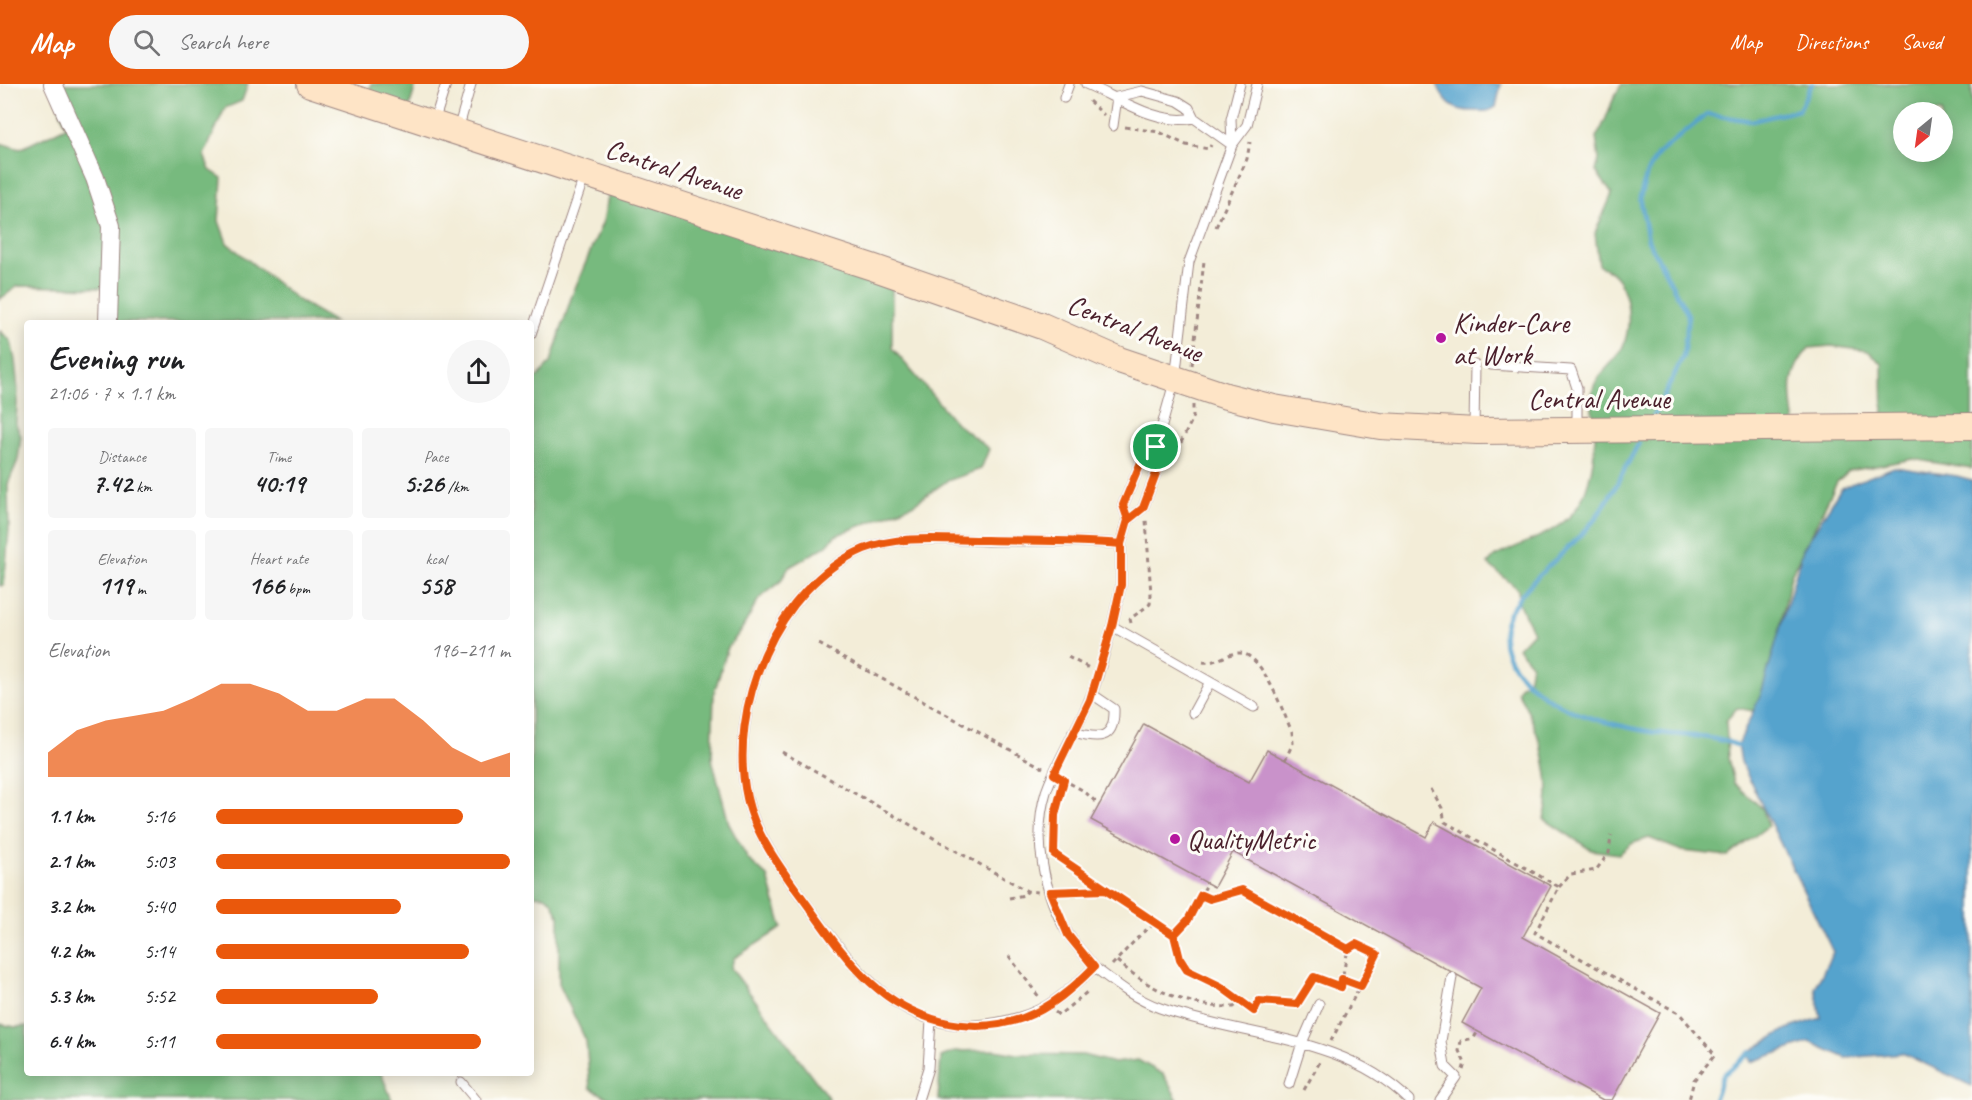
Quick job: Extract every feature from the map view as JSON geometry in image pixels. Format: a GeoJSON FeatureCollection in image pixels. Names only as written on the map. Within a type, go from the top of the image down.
{"type":"FeatureCollection","features":[{"type":"Feature","properties":{"kind":"main road","name":"Central Avenue"},"geometry":{"type":"LineString","coordinates":[[310,84],[585,173],[1032,323],[1119,360],[1183,371],[1274,408],[1353,422],[1473,431],[1972,426]]}},
{"type":"Feature","properties":{"kind":"street"},"geometry":{"type":"LineString","coordinates":[[53,84],[95,178],[111,226],[108,320]]}},
{"type":"Feature","properties":{"kind":"lane"},"geometry":{"type":"LineString","coordinates":[[433,124],[446,84]]}},
{"type":"Feature","properties":{"kind":"lane"},"geometry":{"type":"LineString","coordinates":[[458,132],[471,84]]}},
{"type":"Feature","properties":{"kind":"lane"},"geometry":{"type":"LineString","coordinates":[[1064,98],[1069,84]]}},
{"type":"Feature","properties":{"kind":"lane"},"geometry":{"type":"LineString","coordinates":[[1086,84],[1097,86],[1138,111],[1181,121],[1194,118]]}},
{"type":"Feature","properties":{"kind":"lane"},"geometry":{"type":"LineString","coordinates":[[1232,145],[1231,119],[1240,84]]}},
{"type":"Feature","properties":{"kind":"lane"},"geometry":{"type":"LineString","coordinates":[[1257,84],[1247,125],[1232,145],[1189,262],[1183,371],[1156,447],[1144,455],[1123,505],[1128,520],[1121,544],[1121,585],[1112,626],[1092,694],[1046,794],[1041,844],[1050,892],[1068,935],[1094,967],[1133,996],[1160,1008],[1302,1043],[1361,1065],[1389,1081],[1409,1100]]}},
{"type":"Feature","properties":{"kind":"lane"},"geometry":{"type":"LineString","coordinates":[[1117,97],[1142,91],[1165,97],[1189,108],[1194,118],[1232,145]]}},
{"type":"Feature","properties":{"kind":"lane"},"geometry":{"type":"LineString","coordinates":[[1113,126],[1117,97]]}},
{"type":"Feature","properties":{"kind":"lane"},"geometry":{"type":"LineString","coordinates":[[534,325],[585,173]]}},
{"type":"Feature","properties":{"kind":"lane"},"geometry":{"type":"LineString","coordinates":[[1473,431],[1475,365]]}},
{"type":"Feature","properties":{"kind":"lane"},"geometry":{"type":"LineString","coordinates":[[1491,365],[1571,370],[1577,388],[1576,430]]}},
{"type":"Feature","properties":{"kind":"lane"},"geometry":{"type":"LineString","coordinates":[[1128,520],[1143,508],[1155,477],[1161,460],[1156,447]]}},
{"type":"Feature","properties":{"kind":"lane"},"geometry":{"type":"LineString","coordinates":[[1094,967],[1074,987],[1023,1018],[982,1024],[946,1024],[931,1020],[899,1005],[880,991],[842,952],[780,868],[747,800],[742,770],[742,733],[747,703],[760,666],[786,618],[807,589],[844,558],[867,548],[905,540],[1121,544]]}},
{"type":"Feature","properties":{"kind":"lane"},"geometry":{"type":"LineString","coordinates":[[1112,626],[1254,707]]}},
{"type":"Feature","properties":{"kind":"lane"},"geometry":{"type":"LineString","coordinates":[[1193,714],[1210,682]]}},
{"type":"Feature","properties":{"kind":"lane"},"geometry":{"type":"LineString","coordinates":[[1073,732],[1093,738],[1107,735],[1115,724],[1114,710],[1092,694]]}},
{"type":"Feature","properties":{"kind":"lane"},"geometry":{"type":"LineString","coordinates":[[1440,1100],[1456,1077],[1445,1066],[1441,1041],[1452,977]]}},
{"type":"Feature","properties":{"kind":"lane"},"geometry":{"type":"LineString","coordinates":[[1289,1084],[1302,1043],[1319,1005]]}},
{"type":"Feature","properties":{"kind":"lane"},"geometry":{"type":"LineString","coordinates":[[918,1100],[928,1068],[931,1020]]}},
{"type":"Feature","properties":{"kind":"lane"},"geometry":{"type":"LineString","coordinates":[[461,1082],[476,1100]]}},
{"type":"Feature","properties":{"kind":"path"},"geometry":{"type":"LineString","coordinates":[[1214,233],[1246,159],[1250,140]]}},
{"type":"Feature","properties":{"kind":"path"},"geometry":{"type":"LineString","coordinates":[[1183,371],[1204,255]]}},
{"type":"Feature","properties":{"kind":"path"},"geometry":{"type":"LineString","coordinates":[[1172,460],[1193,418]]}},
{"type":"Feature","properties":{"kind":"path"},"geometry":{"type":"LineString","coordinates":[[1140,628],[1131,623],[1130,619],[1149,604],[1151,596],[1146,517]]}},
{"type":"Feature","properties":{"kind":"path"},"geometry":{"type":"LineString","coordinates":[[819,644],[1084,791],[1099,805]]}},
{"type":"Feature","properties":{"kind":"path"},"geometry":{"type":"LineString","coordinates":[[1197,659],[1209,663],[1235,653],[1248,653],[1259,662],[1293,732],[1293,743],[1285,760]]}},
{"type":"Feature","properties":{"kind":"path"},"geometry":{"type":"LineString","coordinates":[[782,752],[1027,891],[1105,890]]}},
{"type":"Feature","properties":{"kind":"path"},"geometry":{"type":"LineString","coordinates":[[1062,787],[1067,772]]}},
{"type":"Feature","properties":{"kind":"path"},"geometry":{"type":"LineString","coordinates":[[1431,789],[1442,808],[1445,822],[1559,886]]}},
{"type":"Feature","properties":{"kind":"path"},"geometry":{"type":"LineString","coordinates":[[1056,865],[1054,854],[1057,804]]}},
{"type":"Feature","properties":{"kind":"path"},"geometry":{"type":"LineString","coordinates":[[1611,835],[1609,853],[1596,870],[1571,874],[1559,886],[1535,933],[1680,1014],[1715,1055],[1694,1080],[1689,1100]]}},
{"type":"Feature","properties":{"kind":"path"},"geometry":{"type":"LineString","coordinates":[[1054,854],[1174,935],[1180,959],[1187,970],[1220,986],[1254,1011],[1259,1001],[1297,1004],[1314,977],[1341,987],[1348,949],[1356,944],[1377,954],[1334,1035]]}},
{"type":"Feature","properties":{"kind":"path"},"geometry":{"type":"LineString","coordinates":[[1059,883],[1061,892]]}},
{"type":"Feature","properties":{"kind":"path"},"geometry":{"type":"LineString","coordinates":[[1174,935],[1188,920],[1207,884]]}},
{"type":"Feature","properties":{"kind":"path"},"geometry":{"type":"LineString","coordinates":[[1201,895],[1210,899],[1242,890],[1348,949]]}},
{"type":"Feature","properties":{"kind":"path"},"geometry":{"type":"LineString","coordinates":[[1009,898],[1025,895],[1027,891]]}},
{"type":"Feature","properties":{"kind":"path"},"geometry":{"type":"LineString","coordinates":[[1116,961],[1155,988],[1190,1002],[1234,1007],[1240,1001]]}},
{"type":"Feature","properties":{"kind":"path"},"geometry":{"type":"LineString","coordinates":[[1342,979],[1361,986]]}},
{"type":"Feature","properties":{"kind":"path"},"geometry":{"type":"LineString","coordinates":[[1456,1077],[1465,1067],[1459,1051],[1461,1041],[1474,1038],[1478,1031]]}},
{"type":"Feature","properties":{"kind":"green space"},"geometry":{"type":"Polygon","coordinates":[[[51,84],[248,84],[242,101],[225,108],[204,155],[210,170],[222,178],[219,221],[227,243],[299,301],[332,320],[105,320],[105,288],[18,286],[0,299],[0,143],[20,149],[66,127],[51,84]]]}},
{"type":"Feature","properties":{"kind":"green space"},"geometry":{"type":"Polygon","coordinates":[[[371,84],[416,84],[407,116],[367,102],[371,84]]]}},
{"type":"Feature","properties":{"kind":"green space"},"geometry":{"type":"Polygon","coordinates":[[[1622,84],[1972,84],[1972,469],[1913,459],[1849,471],[1837,482],[1791,575],[1775,653],[1772,681],[1753,711],[1737,708],[1726,721],[1728,758],[1734,783],[1763,809],[1768,826],[1728,856],[1682,851],[1649,838],[1633,843],[1619,854],[1591,850],[1544,819],[1548,787],[1543,753],[1532,720],[1517,691],[1521,685],[1528,683],[1531,664],[1518,648],[1533,632],[1519,604],[1518,589],[1488,564],[1494,557],[1562,523],[1576,509],[1589,480],[1595,439],[1593,389],[1595,383],[1621,350],[1627,334],[1628,322],[1626,299],[1617,278],[1599,266],[1595,233],[1612,194],[1596,171],[1599,160],[1596,137],[1604,124],[1611,103],[1622,84]],[[1831,346],[1809,348],[1801,358],[1793,376],[1791,394],[1795,426],[1883,424],[1882,364],[1868,351],[1831,346]]]}},
{"type":"Feature","properties":{"kind":"green space"},"geometry":{"type":"Polygon","coordinates":[[[611,183],[892,277],[892,348],[956,423],[989,449],[981,469],[947,481],[912,505],[835,536],[826,546],[788,568],[781,581],[759,599],[740,632],[728,647],[714,693],[712,759],[729,824],[748,859],[768,877],[782,928],[734,958],[731,968],[830,1100],[612,1100],[590,1088],[586,1041],[559,984],[559,916],[552,901],[545,896],[534,895],[534,377],[538,377],[551,362],[571,298],[603,221],[611,183]]]}},
{"type":"Feature","properties":{"kind":"green space"},"geometry":{"type":"Polygon","coordinates":[[[0,331],[11,341],[15,360],[18,390],[16,424],[21,436],[18,460],[8,484],[9,531],[4,585],[0,586],[0,331]]]}},
{"type":"Feature","properties":{"kind":"green space"},"geometry":{"type":"Polygon","coordinates":[[[0,1024],[24,1026],[24,1076],[382,1076],[392,1100],[0,1100],[0,1024]]]}},
{"type":"Feature","properties":{"kind":"green space"},"geometry":{"type":"Polygon","coordinates":[[[995,1050],[1017,1054],[1083,1055],[1114,1063],[1138,1060],[1163,1074],[1178,1100],[938,1100],[941,1057],[956,1051],[995,1050]]]}},
{"type":"Feature","properties":{"kind":"water"},"geometry":{"type":"Polygon","coordinates":[[[1437,84],[1501,84],[1496,107],[1483,111],[1466,111],[1450,105],[1437,84]]]}},
{"type":"Feature","properties":{"kind":"water"},"geometry":{"type":"Polygon","coordinates":[[[1894,467],[1972,480],[1972,1086],[1902,1053],[1846,1058],[1810,1042],[1751,1062],[1747,1053],[1787,1029],[1821,1018],[1815,988],[1833,952],[1741,762],[1738,745],[1761,694],[1803,549],[1841,488],[1894,467]]]}},
{"type":"Feature","properties":{"kind":"building"},"geometry":{"type":"Polygon","coordinates":[[[1144,724],[1249,782],[1267,750],[1426,837],[1434,822],[1551,886],[1523,937],[1660,1013],[1612,1100],[1603,1100],[1462,1023],[1481,988],[1233,852],[1214,887],[1091,820],[1144,724]]]}},
{"type":"Feature","properties":{"kind":"waterway"},"geometry":{"type":"LineString","coordinates":[[1654,416],[1683,357],[1688,315],[1648,240],[1640,197],[1647,173],[1658,154],[1707,114],[1752,121],[1799,110],[1812,84]]}},
{"type":"Feature","properties":{"kind":"waterway"},"geometry":{"type":"LineString","coordinates":[[1639,443],[1598,515],[1531,584],[1514,605],[1506,623],[1504,640],[1508,656],[1517,671],[1530,684],[1545,696],[1577,713],[1630,728],[1712,739],[1742,747]]}},
{"type":"Feature","properties":{"kind":"waterway"},"geometry":{"type":"LineString","coordinates":[[1714,1100],[1723,1075],[1751,1052]]}},
{"type":"Feature","properties":{"kind":"place","name":"Kinder-Care at Work"},"geometry":{"type":"Point","coordinates":[1441,338]}},
{"type":"Feature","properties":{"kind":"place","name":"QualityMetric"},"geometry":{"type":"Point","coordinates":[1175,839]}},
{"type":"Feature","properties":{"kind":"route"},"geometry":{"type":"LineString","coordinates":[[1156,447],[1144,455],[1123,505],[1128,520],[1121,544],[1092,541],[905,540],[867,548],[844,558],[807,589],[786,618],[760,666],[747,703],[742,733],[742,770],[747,800],[755,820],[780,868],[842,952],[880,991],[899,1005],[920,1016],[946,1024],[982,1024],[1023,1018],[1074,987],[1094,967],[1068,935],[1054,907],[1050,892],[1105,890],[1174,935],[1180,959],[1187,970],[1220,986],[1254,1011],[1259,1001],[1286,1005],[1297,1004],[1314,977],[1341,987],[1342,979],[1361,986],[1377,954],[1356,944],[1348,949],[1242,890],[1235,890],[1221,897],[1210,899],[1201,895],[1188,920],[1174,935],[1054,854],[1055,815],[1064,780],[1054,774],[1090,700],[1112,626],[1121,585],[1121,544],[1128,520],[1143,508],[1161,460],[1156,447]]}}]}
